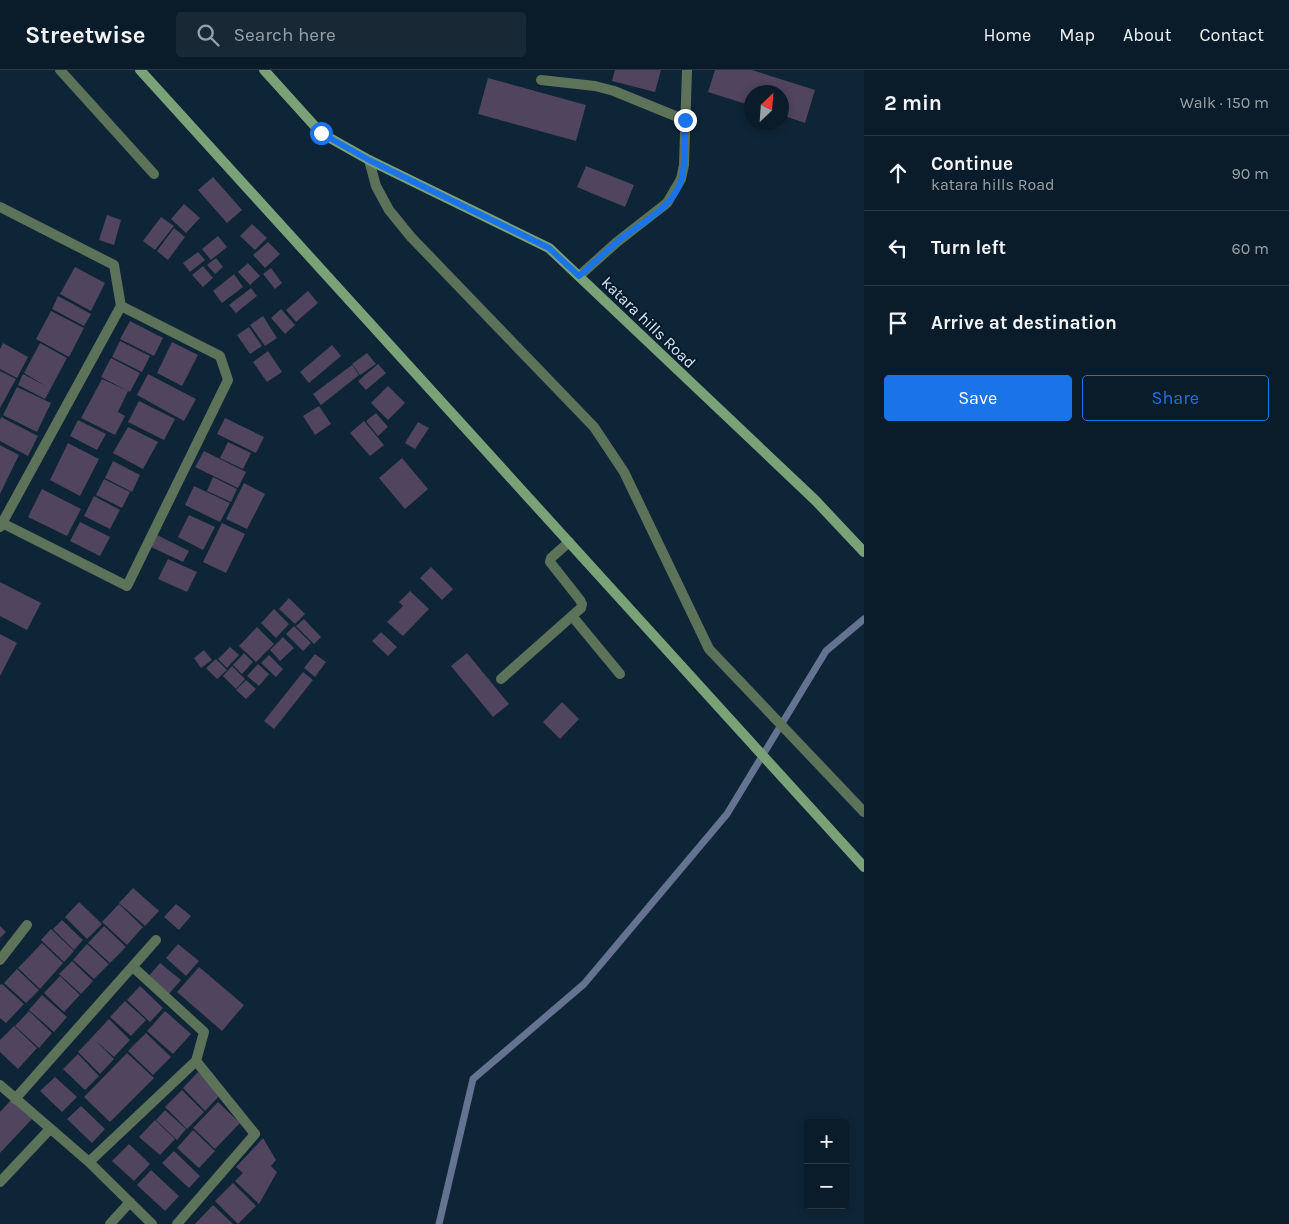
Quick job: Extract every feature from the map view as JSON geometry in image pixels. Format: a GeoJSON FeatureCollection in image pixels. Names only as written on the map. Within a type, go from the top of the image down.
{"type":"FeatureCollection","features":[{"type":"Feature","properties":{"kind":"street"},"geometry":{"type":"LineString","coordinates":[[60,70],[154,174]]}},
{"type":"Feature","properties":{"kind":"street"},"geometry":{"type":"LineString","coordinates":[[140,70],[864,867]]}},
{"type":"Feature","properties":{"kind":"street","name":"katara hills Road"},"geometry":{"type":"LineString","coordinates":[[264,70],[321,133],[369,160],[549,248],[814,500],[864,552]]}},
{"type":"Feature","properties":{"kind":"street"},"geometry":{"type":"LineString","coordinates":[[579,276],[617,242],[667,203],[676,190],[684,165],[687,70]]}},
{"type":"Feature","properties":{"kind":"street"},"geometry":{"type":"LineString","coordinates":[[541,80],[595,86],[614,91],[685,120]]}},
{"type":"Feature","properties":{"kind":"street"},"geometry":{"type":"LineString","coordinates":[[369,160],[376,186],[389,210],[410,237],[594,427],[624,472],[709,649],[864,812]]}},
{"type":"Feature","properties":{"kind":"street"},"geometry":{"type":"LineString","coordinates":[[0,207],[114,265],[121,306],[1,524],[127,586],[228,380],[220,356],[121,306]]}},
{"type":"Feature","properties":{"kind":"street"},"geometry":{"type":"LineString","coordinates":[[501,679],[581,608],[582,604],[550,562],[551,558],[568,542]]}},
{"type":"Feature","properties":{"kind":"street"},"geometry":{"type":"LineString","coordinates":[[572,616],[620,674]]}},
{"type":"Feature","properties":{"kind":"street"},"geometry":{"type":"LineString","coordinates":[[0,960],[27,925]]}},
{"type":"Feature","properties":{"kind":"street"},"geometry":{"type":"LineString","coordinates":[[15,1099],[156,940]]}},
{"type":"Feature","properties":{"kind":"street"},"geometry":{"type":"LineString","coordinates":[[89,1162],[196,1062],[204,1032],[133,967]]}},
{"type":"Feature","properties":{"kind":"street"},"geometry":{"type":"LineString","coordinates":[[177,1224],[255,1134],[196,1062]]}},
{"type":"Feature","properties":{"kind":"street"},"geometry":{"type":"LineString","coordinates":[[0,1085],[89,1162],[152,1224]]}},
{"type":"Feature","properties":{"kind":"street"},"geometry":{"type":"LineString","coordinates":[[0,1182],[50,1129]]}},
{"type":"Feature","properties":{"kind":"street"},"geometry":{"type":"LineString","coordinates":[[110,1224],[130,1202]]}},
{"type":"Feature","properties":{"kind":"building"},"geometry":{"type":"Polygon","coordinates":[[[615,70],[661,70],[655,92],[612,81],[615,70]]]}},
{"type":"Feature","properties":{"kind":"building"},"geometry":{"type":"Polygon","coordinates":[[[715,70],[752,70],[815,90],[805,123],[789,117],[789,85],[744,85],[744,103],[708,92],[715,70]]]}},
{"type":"Feature","properties":{"kind":"building"},"geometry":{"type":"Polygon","coordinates":[[[488,78],[586,105],[576,141],[478,114],[488,78]]]}},
{"type":"Feature","properties":{"kind":"building"},"geometry":{"type":"Polygon","coordinates":[[[586,166],[634,185],[625,207],[577,187],[586,166]]]}},
{"type":"Feature","properties":{"kind":"building"},"geometry":{"type":"Polygon","coordinates":[[[213,177],[242,210],[227,223],[198,190],[213,177]]]}},
{"type":"Feature","properties":{"kind":"building"},"geometry":{"type":"Polygon","coordinates":[[[184,204],[200,218],[186,233],[171,219],[184,204]]]}},
{"type":"Feature","properties":{"kind":"building"},"geometry":{"type":"Polygon","coordinates":[[[107,215],[121,220],[114,245],[99,240],[107,215]]]}},
{"type":"Feature","properties":{"kind":"building"},"geometry":{"type":"Polygon","coordinates":[[[161,217],[174,226],[155,250],[143,241],[161,217]]]}},
{"type":"Feature","properties":{"kind":"building"},"geometry":{"type":"Polygon","coordinates":[[[252,224],[267,238],[255,250],[240,236],[252,224]]]}},
{"type":"Feature","properties":{"kind":"building"},"geometry":{"type":"Polygon","coordinates":[[[174,228],[185,237],[168,260],[157,251],[174,228]]]}},
{"type":"Feature","properties":{"kind":"building"},"geometry":{"type":"Polygon","coordinates":[[[218,236],[227,247],[211,260],[202,249],[218,236]]]}},
{"type":"Feature","properties":{"kind":"building"},"geometry":{"type":"Polygon","coordinates":[[[268,242],[280,254],[265,268],[253,255],[268,242]]]}},
{"type":"Feature","properties":{"kind":"building"},"geometry":{"type":"Polygon","coordinates":[[[198,252],[205,260],[190,272],[183,263],[198,252]]]}},
{"type":"Feature","properties":{"kind":"building"},"geometry":{"type":"Polygon","coordinates":[[[216,258],[223,267],[215,274],[207,265],[216,258]]]}},
{"type":"Feature","properties":{"kind":"building"},"geometry":{"type":"Polygon","coordinates":[[[248,263],[260,276],[250,285],[238,272],[248,263]]]}},
{"type":"Feature","properties":{"kind":"building"},"geometry":{"type":"Polygon","coordinates":[[[203,266],[213,278],[203,287],[192,275],[203,266]]]}},
{"type":"Feature","properties":{"kind":"building"},"geometry":{"type":"Polygon","coordinates":[[[75,267],[105,283],[91,311],[60,294],[75,267]]]}},
{"type":"Feature","properties":{"kind":"building"},"geometry":{"type":"Polygon","coordinates":[[[271,268],[282,283],[275,289],[263,274],[271,268]]]}},
{"type":"Feature","properties":{"kind":"building"},"geometry":{"type":"Polygon","coordinates":[[[234,274],[243,287],[222,303],[213,291],[234,274]]]}},
{"type":"Feature","properties":{"kind":"building"},"geometry":{"type":"Polygon","coordinates":[[[251,288],[257,296],[236,313],[229,305],[251,288]]]}},
{"type":"Feature","properties":{"kind":"building"},"geometry":{"type":"Polygon","coordinates":[[[308,291],[318,303],[296,322],[286,310],[308,291]]]}},
{"type":"Feature","properties":{"kind":"building"},"geometry":{"type":"Polygon","coordinates":[[[58,296],[91,314],[84,326],[52,309],[58,296]]]}},
{"type":"Feature","properties":{"kind":"building"},"geometry":{"type":"Polygon","coordinates":[[[281,309],[295,325],[285,334],[271,318],[281,309]]]}},
{"type":"Feature","properties":{"kind":"building"},"geometry":{"type":"Polygon","coordinates":[[[51,311],[84,328],[69,357],[36,339],[51,311]]]}},
{"type":"Feature","properties":{"kind":"building"},"geometry":{"type":"Polygon","coordinates":[[[263,316],[277,338],[265,346],[250,325],[263,316]]]}},
{"type":"Feature","properties":{"kind":"building"},"geometry":{"type":"Polygon","coordinates":[[[130,321],[163,338],[154,356],[120,339],[130,321]]]}},
{"type":"Feature","properties":{"kind":"building"},"geometry":{"type":"Polygon","coordinates":[[[249,327],[262,346],[250,354],[237,335],[249,327]]]}},
{"type":"Feature","properties":{"kind":"building"},"geometry":{"type":"Polygon","coordinates":[[[120,341],[150,356],[142,372],[112,357],[120,341]]]}},
{"type":"Feature","properties":{"kind":"building"},"geometry":{"type":"Polygon","coordinates":[[[172,342],[198,355],[182,386],[157,373],[172,342]]]}},
{"type":"Feature","properties":{"kind":"building"},"geometry":{"type":"Polygon","coordinates":[[[3,343],[28,357],[17,378],[0,369],[0,349],[3,343]]]}},
{"type":"Feature","properties":{"kind":"building"},"geometry":{"type":"Polygon","coordinates":[[[40,343],[67,358],[45,399],[18,385],[23,374],[46,386],[24,373],[40,343]]]}},
{"type":"Feature","properties":{"kind":"building"},"geometry":{"type":"Polygon","coordinates":[[[332,345],[341,356],[309,383],[300,372],[332,345]]]}},
{"type":"Feature","properties":{"kind":"building"},"geometry":{"type":"Polygon","coordinates":[[[268,351],[282,372],[267,382],[253,362],[268,351]]]}},
{"type":"Feature","properties":{"kind":"building"},"geometry":{"type":"Polygon","coordinates":[[[367,353],[376,364],[360,375],[352,364],[367,353]]]}},
{"type":"Feature","properties":{"kind":"building"},"geometry":{"type":"Polygon","coordinates":[[[111,358],[140,373],[130,392],[101,377],[111,358]]]}},
{"type":"Feature","properties":{"kind":"building"},"geometry":{"type":"Polygon","coordinates":[[[378,364],[386,373],[366,390],[358,381],[378,364]]]}},
{"type":"Feature","properties":{"kind":"building"},"geometry":{"type":"Polygon","coordinates":[[[352,365],[359,375],[321,405],[313,394],[352,365]]]}},
{"type":"Feature","properties":{"kind":"building"},"geometry":{"type":"Polygon","coordinates":[[[0,371],[16,379],[0,408],[0,371]]]}},
{"type":"Feature","properties":{"kind":"building"},"geometry":{"type":"Polygon","coordinates":[[[148,374],[196,399],[184,421],[137,395],[148,374]]]}},
{"type":"Feature","properties":{"kind":"building"},"geometry":{"type":"Polygon","coordinates":[[[102,379],[128,391],[118,412],[125,416],[115,435],[81,418],[102,379]]]}},
{"type":"Feature","properties":{"kind":"building"},"geometry":{"type":"Polygon","coordinates":[[[388,386],[405,403],[388,420],[371,403],[388,386]]]}},
{"type":"Feature","properties":{"kind":"building"},"geometry":{"type":"Polygon","coordinates":[[[17,387],[51,403],[37,432],[3,415],[17,387]]]}},
{"type":"Feature","properties":{"kind":"building"},"geometry":{"type":"Polygon","coordinates":[[[139,401],[175,419],[164,440],[128,422],[139,401]]]}},
{"type":"Feature","properties":{"kind":"building"},"geometry":{"type":"Polygon","coordinates":[[[319,406],[331,424],[315,435],[303,416],[319,406]]]}},
{"type":"Feature","properties":{"kind":"building"},"geometry":{"type":"Polygon","coordinates":[[[376,413],[388,427],[378,436],[366,421],[376,413]]]}},
{"type":"Feature","properties":{"kind":"building"},"geometry":{"type":"Polygon","coordinates":[[[1,417],[38,436],[28,456],[0,441],[1,417]]]}},
{"type":"Feature","properties":{"kind":"building"},"geometry":{"type":"Polygon","coordinates":[[[225,418],[264,437],[256,453],[217,434],[225,418]]]}},
{"type":"Feature","properties":{"kind":"building"},"geometry":{"type":"Polygon","coordinates":[[[78,420],[106,434],[97,450],[70,436],[78,420]]]}},
{"type":"Feature","properties":{"kind":"building"},"geometry":{"type":"Polygon","coordinates":[[[364,421],[384,445],[370,456],[350,433],[364,421]]]}},
{"type":"Feature","properties":{"kind":"building"},"geometry":{"type":"Polygon","coordinates":[[[418,422],[429,428],[415,449],[405,443],[418,422]]]}},
{"type":"Feature","properties":{"kind":"building"},"geometry":{"type":"Polygon","coordinates":[[[128,427],[158,442],[143,469],[113,453],[128,427]]]}},
{"type":"Feature","properties":{"kind":"building"},"geometry":{"type":"Polygon","coordinates":[[[228,442],[251,453],[243,469],[220,458],[228,442]]]}},
{"type":"Feature","properties":{"kind":"building"},"geometry":{"type":"Polygon","coordinates":[[[68,443],[99,459],[80,496],[50,480],[68,443]]]}},
{"type":"Feature","properties":{"kind":"building"},"geometry":{"type":"Polygon","coordinates":[[[0,445],[19,455],[0,494],[0,445]]]}},
{"type":"Feature","properties":{"kind":"building"},"geometry":{"type":"Polygon","coordinates":[[[204,451],[246,472],[238,488],[195,467],[204,451]]]}},
{"type":"Feature","properties":{"kind":"building"},"geometry":{"type":"Polygon","coordinates":[[[402,458],[428,489],[405,509],[379,478],[402,458]]]}},
{"type":"Feature","properties":{"kind":"building"},"geometry":{"type":"Polygon","coordinates":[[[113,461],[140,475],[132,492],[105,478],[113,461]]]}},
{"type":"Feature","properties":{"kind":"building"},"geometry":{"type":"Polygon","coordinates":[[[213,477],[237,489],[231,502],[207,491],[213,477]]]}},
{"type":"Feature","properties":{"kind":"building"},"geometry":{"type":"Polygon","coordinates":[[[104,479],[130,492],[122,508],[96,495],[104,479]]]}},
{"type":"Feature","properties":{"kind":"building"},"geometry":{"type":"Polygon","coordinates":[[[244,483],[265,494],[247,529],[226,519],[244,483]]]}},
{"type":"Feature","properties":{"kind":"building"},"geometry":{"type":"Polygon","coordinates":[[[194,486],[230,503],[220,522],[185,505],[194,486]]]}},
{"type":"Feature","properties":{"kind":"building"},"geometry":{"type":"Polygon","coordinates":[[[42,489],[81,509],[67,536],[28,517],[42,489]]]}},
{"type":"Feature","properties":{"kind":"building"},"geometry":{"type":"Polygon","coordinates":[[[94,496],[120,510],[110,529],[84,516],[94,496]]]}},
{"type":"Feature","properties":{"kind":"building"},"geometry":{"type":"Polygon","coordinates":[[[189,515],[215,527],[203,550],[178,537],[189,515]]]}},
{"type":"Feature","properties":{"kind":"building"},"geometry":{"type":"Polygon","coordinates":[[[80,522],[110,537],[100,556],[70,541],[80,522]]]}},
{"type":"Feature","properties":{"kind":"building"},"geometry":{"type":"Polygon","coordinates":[[[222,523],[245,534],[226,573],[203,562],[222,523]]]}},
{"type":"Feature","properties":{"kind":"building"},"geometry":{"type":"Polygon","coordinates":[[[157,535],[189,551],[183,562],[151,547],[157,535]]]}},
{"type":"Feature","properties":{"kind":"building"},"geometry":{"type":"Polygon","coordinates":[[[168,559],[197,572],[187,592],[158,579],[168,559]]]}},
{"type":"Feature","properties":{"kind":"building"},"geometry":{"type":"Polygon","coordinates":[[[431,567],[453,589],[442,600],[420,578],[431,567]]]}},
{"type":"Feature","properties":{"kind":"building"},"geometry":{"type":"Polygon","coordinates":[[[0,582],[41,603],[27,630],[0,616],[0,582]]]}},
{"type":"Feature","properties":{"kind":"building"},"geometry":{"type":"Polygon","coordinates":[[[410,591],[429,609],[403,636],[387,622],[403,606],[399,602],[410,591]]]}},
{"type":"Feature","properties":{"kind":"building"},"geometry":{"type":"Polygon","coordinates":[[[289,598],[305,614],[295,624],[279,609],[289,598]]]}},
{"type":"Feature","properties":{"kind":"building"},"geometry":{"type":"Polygon","coordinates":[[[274,609],[289,624],[276,638],[261,623],[274,609]]]}},
{"type":"Feature","properties":{"kind":"building"},"geometry":{"type":"Polygon","coordinates":[[[304,619],[321,637],[314,644],[296,626],[304,619]]]}},
{"type":"Feature","properties":{"kind":"building"},"geometry":{"type":"Polygon","coordinates":[[[294,626],[311,643],[303,651],[286,634],[294,626]]]}},
{"type":"Feature","properties":{"kind":"building"},"geometry":{"type":"Polygon","coordinates":[[[257,627],[274,644],[256,662],[239,646],[257,627]]]}},
{"type":"Feature","properties":{"kind":"building"},"geometry":{"type":"Polygon","coordinates":[[[381,632],[397,647],[388,656],[372,641],[381,632]]]}},
{"type":"Feature","properties":{"kind":"building"},"geometry":{"type":"Polygon","coordinates":[[[0,634],[17,643],[0,676],[0,634]]]}},
{"type":"Feature","properties":{"kind":"building"},"geometry":{"type":"Polygon","coordinates":[[[283,637],[294,648],[280,661],[270,650],[283,637]]]}},
{"type":"Feature","properties":{"kind":"building"},"geometry":{"type":"Polygon","coordinates":[[[230,647],[239,655],[227,668],[218,659],[230,647]]]}},
{"type":"Feature","properties":{"kind":"building"},"geometry":{"type":"Polygon","coordinates":[[[204,650],[212,660],[201,668],[194,658],[204,650]]]}},
{"type":"Feature","properties":{"kind":"building"},"geometry":{"type":"Polygon","coordinates":[[[244,653],[253,662],[242,674],[233,665],[244,653]]]}},
{"type":"Feature","properties":{"kind":"building"},"geometry":{"type":"Polygon","coordinates":[[[467,653],[509,704],[493,717],[451,666],[467,653]]]}},
{"type":"Feature","properties":{"kind":"building"},"geometry":{"type":"Polygon","coordinates":[[[315,654],[326,662],[315,677],[304,668],[315,654]]]}},
{"type":"Feature","properties":{"kind":"building"},"geometry":{"type":"Polygon","coordinates":[[[269,655],[283,669],[276,677],[261,663],[269,655]]]}},
{"type":"Feature","properties":{"kind":"building"},"geometry":{"type":"Polygon","coordinates":[[[216,659],[227,670],[217,679],[206,668],[216,659]]]}},
{"type":"Feature","properties":{"kind":"building"},"geometry":{"type":"Polygon","coordinates":[[[258,664],[269,674],[259,686],[247,676],[258,664]]]}},
{"type":"Feature","properties":{"kind":"building"},"geometry":{"type":"Polygon","coordinates":[[[232,666],[245,679],[236,689],[223,676],[232,666]]]}},
{"type":"Feature","properties":{"kind":"building"},"geometry":{"type":"Polygon","coordinates":[[[303,672],[313,680],[274,729],[264,721],[303,672]]]}},
{"type":"Feature","properties":{"kind":"building"},"geometry":{"type":"Polygon","coordinates":[[[246,680],[256,689],[246,699],[236,690],[246,680]]]}},
{"type":"Feature","properties":{"kind":"building"},"geometry":{"type":"Polygon","coordinates":[[[562,702],[579,719],[560,739],[543,722],[562,702]]]}},
{"type":"Feature","properties":{"kind":"building"},"geometry":{"type":"Polygon","coordinates":[[[133,888],[159,911],[145,926],[119,903],[133,888]]]}},
{"type":"Feature","properties":{"kind":"building"},"geometry":{"type":"Polygon","coordinates":[[[79,902],[102,924],[87,939],[65,917],[79,902]]]}},
{"type":"Feature","properties":{"kind":"building"},"geometry":{"type":"Polygon","coordinates":[[[119,904],[143,927],[127,945],[102,922],[119,904]]]}},
{"type":"Feature","properties":{"kind":"building"},"geometry":{"type":"Polygon","coordinates":[[[176,904],[191,916],[179,930],[164,917],[176,904]]]}},
{"type":"Feature","properties":{"kind":"building"},"geometry":{"type":"Polygon","coordinates":[[[62,920],[83,940],[74,950],[53,929],[62,920]]]}},
{"type":"Feature","properties":{"kind":"building"},"geometry":{"type":"Polygon","coordinates":[[[0,926],[6,932],[0,938],[0,926]]]}},
{"type":"Feature","properties":{"kind":"building"},"geometry":{"type":"Polygon","coordinates":[[[104,926],[126,947],[110,963],[88,943],[104,926]]]}},
{"type":"Feature","properties":{"kind":"building"},"geometry":{"type":"Polygon","coordinates":[[[51,929],[74,951],[64,962],[41,940],[51,929]]]}},
{"type":"Feature","properties":{"kind":"building"},"geometry":{"type":"Polygon","coordinates":[[[42,943],[63,963],[40,989],[18,968],[42,943]]]}},
{"type":"Feature","properties":{"kind":"building"},"geometry":{"type":"Polygon","coordinates":[[[87,944],[109,964],[94,979],[73,960],[87,944]]]}},
{"type":"Feature","properties":{"kind":"building"},"geometry":{"type":"Polygon","coordinates":[[[178,944],[199,961],[186,976],[166,958],[178,944]]]}},
{"type":"Feature","properties":{"kind":"building"},"geometry":{"type":"Polygon","coordinates":[[[72,961],[93,981],[81,994],[59,974],[72,961]]]}},
{"type":"Feature","properties":{"kind":"building"},"geometry":{"type":"Polygon","coordinates":[[[160,963],[181,980],[167,996],[147,978],[160,963]]]}},
{"type":"Feature","properties":{"kind":"building"},"geometry":{"type":"Polygon","coordinates":[[[199,967],[244,1005],[222,1031],[177,992],[199,967]]]}},
{"type":"Feature","properties":{"kind":"building"},"geometry":{"type":"Polygon","coordinates":[[[17,969],[39,990],[26,1003],[4,983],[17,969]]]}},
{"type":"Feature","properties":{"kind":"building"},"geometry":{"type":"Polygon","coordinates":[[[60,976],[80,995],[64,1012],[44,993],[60,976]]]}},
{"type":"Feature","properties":{"kind":"building"},"geometry":{"type":"Polygon","coordinates":[[[2,984],[24,1004],[6,1023],[0,1018],[0,985],[2,984]]]}},
{"type":"Feature","properties":{"kind":"building"},"geometry":{"type":"Polygon","coordinates":[[[140,986],[163,1008],[150,1022],[127,1000],[140,986]]]}},
{"type":"Feature","properties":{"kind":"building"},"geometry":{"type":"Polygon","coordinates":[[[42,995],[67,1017],[54,1032],[29,1010],[42,995]]]}},
{"type":"Feature","properties":{"kind":"building"},"geometry":{"type":"Polygon","coordinates":[[[125,1001],[146,1020],[131,1036],[110,1017],[125,1001]]]}},
{"type":"Feature","properties":{"kind":"building"},"geometry":{"type":"Polygon","coordinates":[[[29,1011],[52,1033],[39,1048],[15,1026],[29,1011]]]}},
{"type":"Feature","properties":{"kind":"building"},"geometry":{"type":"Polygon","coordinates":[[[165,1011],[191,1034],[173,1054],[147,1031],[165,1011]]]}},
{"type":"Feature","properties":{"kind":"building"},"geometry":{"type":"Polygon","coordinates":[[[109,1019],[130,1040],[114,1057],[95,1040],[114,1059],[100,1074],[78,1052],[109,1019]]]}},
{"type":"Feature","properties":{"kind":"building"},"geometry":{"type":"Polygon","coordinates":[[[14,1026],[37,1048],[18,1069],[0,1052],[0,1040],[14,1026]]]}},
{"type":"Feature","properties":{"kind":"building"},"geometry":{"type":"Polygon","coordinates":[[[146,1033],[171,1057],[153,1075],[128,1051],[146,1033]]]}},
{"type":"Feature","properties":{"kind":"building"},"geometry":{"type":"Polygon","coordinates":[[[127,1053],[154,1078],[110,1122],[84,1097],[127,1053]]]}},
{"type":"Feature","properties":{"kind":"building"},"geometry":{"type":"Polygon","coordinates":[[[78,1054],[99,1076],[85,1090],[63,1069],[78,1054]]]}},
{"type":"Feature","properties":{"kind":"building"},"geometry":{"type":"Polygon","coordinates":[[[198,1072],[221,1094],[205,1111],[183,1088],[198,1072]]]}},
{"type":"Feature","properties":{"kind":"building"},"geometry":{"type":"Polygon","coordinates":[[[55,1077],[77,1097],[62,1112],[40,1091],[55,1077]]]}},
{"type":"Feature","properties":{"kind":"building"},"geometry":{"type":"Polygon","coordinates":[[[182,1090],[204,1112],[187,1129],[165,1107],[182,1090]]]}},
{"type":"Feature","properties":{"kind":"building"},"geometry":{"type":"Polygon","coordinates":[[[12,1099],[32,1119],[0,1153],[0,1112],[12,1099]]]}},
{"type":"Feature","properties":{"kind":"building"},"geometry":{"type":"Polygon","coordinates":[[[218,1102],[240,1123],[215,1149],[193,1128],[218,1102]]]}},
{"type":"Feature","properties":{"kind":"building"},"geometry":{"type":"Polygon","coordinates":[[[81,1106],[105,1129],[92,1143],[67,1119],[81,1106]]]}},
{"type":"Feature","properties":{"kind":"building"},"geometry":{"type":"Polygon","coordinates":[[[165,1110],[186,1129],[177,1140],[156,1120],[165,1110]]]}},
{"type":"Feature","properties":{"kind":"building"},"geometry":{"type":"Polygon","coordinates":[[[155,1120],[175,1139],[160,1155],[139,1137],[155,1120]]]}},
{"type":"Feature","properties":{"kind":"building"},"geometry":{"type":"Polygon","coordinates":[[[193,1130],[215,1151],[199,1168],[177,1148],[193,1130]]]}},
{"type":"Feature","properties":{"kind":"building"},"geometry":{"type":"Polygon","coordinates":[[[263,1138],[276,1160],[271,1166],[277,1172],[259,1204],[235,1181],[243,1173],[236,1167],[263,1138]]]}},
{"type":"Feature","properties":{"kind":"building"},"geometry":{"type":"Polygon","coordinates":[[[129,1144],[150,1164],[134,1181],[112,1161],[129,1144]]]}},
{"type":"Feature","properties":{"kind":"building"},"geometry":{"type":"Polygon","coordinates":[[[174,1151],[200,1176],[189,1188],[162,1163],[174,1151]]]}},
{"type":"Feature","properties":{"kind":"building"},"geometry":{"type":"Polygon","coordinates":[[[151,1170],[179,1196],[165,1211],[137,1185],[151,1170]]]}},
{"type":"Feature","properties":{"kind":"building"},"geometry":{"type":"Polygon","coordinates":[[[233,1183],[256,1206],[238,1224],[215,1201],[233,1183]]]}},
{"type":"Feature","properties":{"kind":"building"},"geometry":{"type":"Polygon","coordinates":[[[213,1205],[233,1224],[195,1224],[213,1205]]]}},
{"type":"Feature","properties":{"kind":"waterway"},"geometry":{"type":"LineString","coordinates":[[439,1224],[473,1079],[584,984],[727,814],[826,651],[864,619]]}},
{"type":"Feature","properties":{"kind":"route"},"geometry":{"type":"LineString","coordinates":[[321,133],[369,160],[549,248],[579,276],[617,242],[667,203],[676,190],[684,165],[685,120]]}}]}
